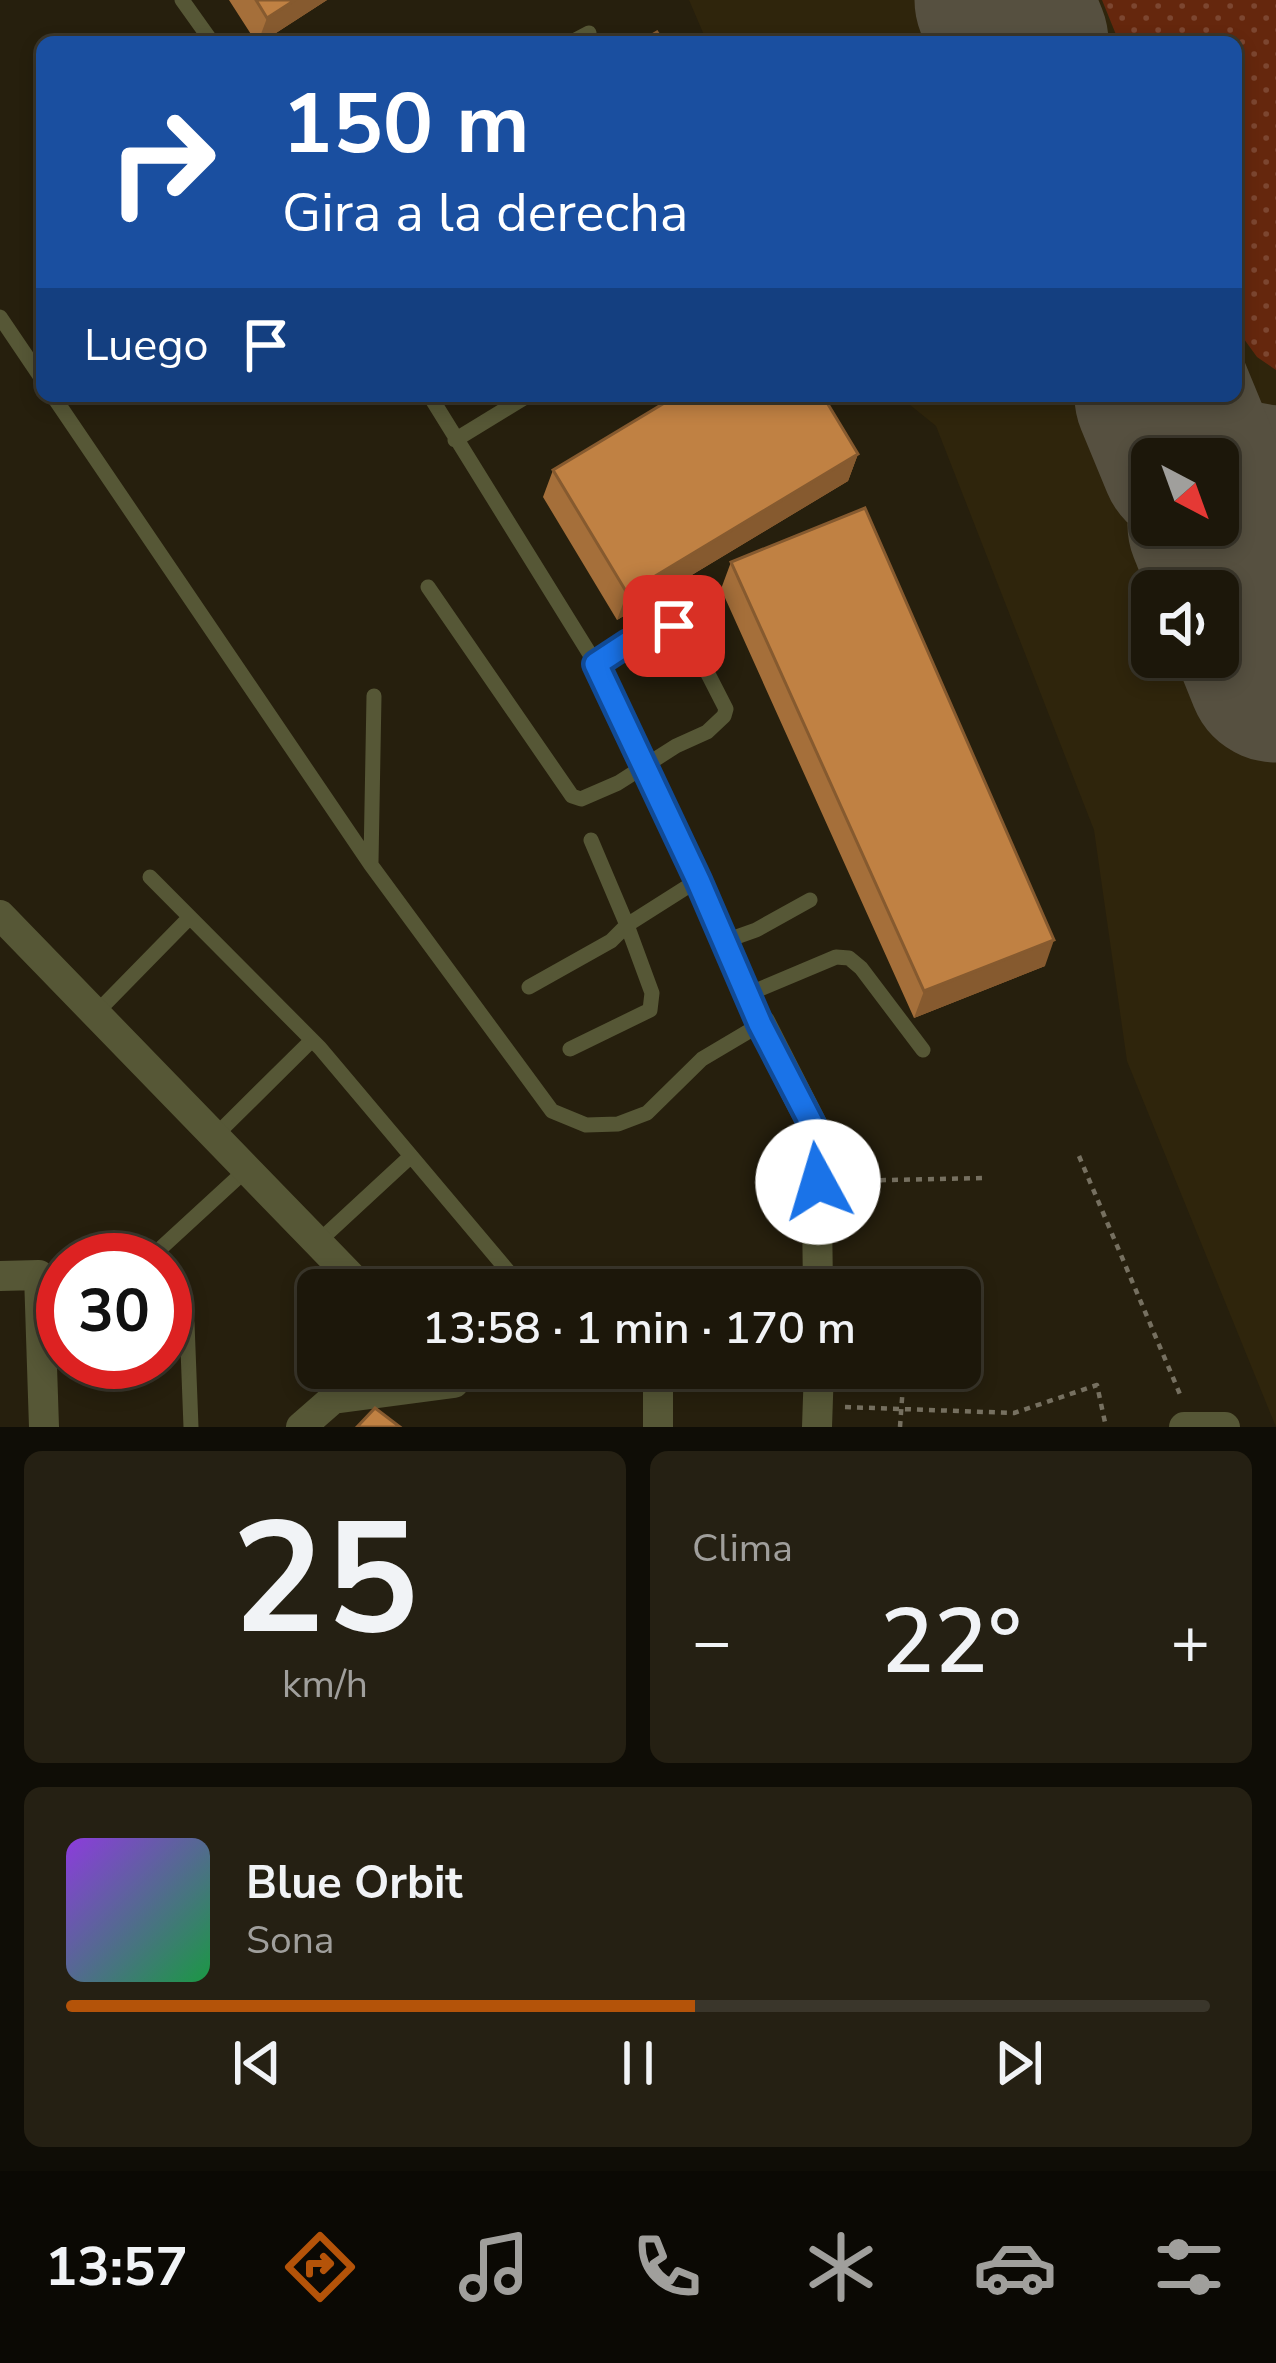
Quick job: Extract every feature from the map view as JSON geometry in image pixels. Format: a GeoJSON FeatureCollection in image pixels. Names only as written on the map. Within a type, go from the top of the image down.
{"type":"FeatureCollection","features":[{"type":"Feature","properties":{"kind":"street"},"geometry":{"type":"LineString","coordinates":[[0,914],[343,1269]]}},
{"type":"Feature","properties":{"kind":"street"},"geometry":{"type":"LineString","coordinates":[[760,1024],[816,1132],[827,1269]]}},
{"type":"Feature","properties":{"kind":"street"},"geometry":{"type":"LineString","coordinates":[[0,1276],[36,1275]]}},
{"type":"Feature","properties":{"kind":"street"},"geometry":{"type":"LineString","coordinates":[[44,1427],[47,1389]]}},
{"type":"Feature","properties":{"kind":"street"},"geometry":{"type":"LineString","coordinates":[[301,1427],[333,1400],[383,1389]]}},
{"type":"Feature","properties":{"kind":"street"},"geometry":{"type":"LineString","coordinates":[[658,1389],[658,1427]]}},
{"type":"Feature","properties":{"kind":"street"},"geometry":{"type":"LineString","coordinates":[[1184,1427],[1225,1427]]}},
{"type":"Feature","properties":{"kind":"lane"},"geometry":{"type":"LineString","coordinates":[[182,0],[208,36]]}},
{"type":"Feature","properties":{"kind":"lane"},"geometry":{"type":"LineString","coordinates":[[583,36],[589,33]]}},
{"type":"Feature","properties":{"kind":"lane"},"geometry":{"type":"LineString","coordinates":[[0,317],[36,371]]}},
{"type":"Feature","properties":{"kind":"lane"},"geometry":{"type":"LineString","coordinates":[[57,402],[371,865],[552,1111],[586,1126],[618,1124],[647,1113],[702,1059],[760,1024],[596,664],[433,402]]}},
{"type":"Feature","properties":{"kind":"lane"},"geometry":{"type":"LineString","coordinates":[[455,440],[517,402]]}},
{"type":"Feature","properties":{"kind":"lane"},"geometry":{"type":"LineString","coordinates":[[428,587],[572,796],[581,799],[618,783],[707,731],[727,709],[685,628],[674,626],[628,643],[596,664]]}},
{"type":"Feature","properties":{"kind":"lane"},"geometry":{"type":"LineString","coordinates":[[371,865],[374,696]]}},
{"type":"Feature","properties":{"kind":"lane"},"geometry":{"type":"LineString","coordinates":[[569,1049],[650,1010],[652,993],[591,840]]}},
{"type":"Feature","properties":{"kind":"lane"},"geometry":{"type":"LineString","coordinates":[[150,877],[312,1040],[506,1269]]}},
{"type":"Feature","properties":{"kind":"lane"},"geometry":{"type":"LineString","coordinates":[[529,988],[611,941],[627,925],[698,880]]}},
{"type":"Feature","properties":{"kind":"lane"},"geometry":{"type":"LineString","coordinates":[[724,941],[756,930],[810,900]]}},
{"type":"Feature","properties":{"kind":"lane"},"geometry":{"type":"LineString","coordinates":[[96,1013],[190,917]]}},
{"type":"Feature","properties":{"kind":"lane"},"geometry":{"type":"LineString","coordinates":[[748,994],[836,957],[849,958],[923,1050]]}},
{"type":"Feature","properties":{"kind":"lane"},"geometry":{"type":"LineString","coordinates":[[214,1136],[312,1040]]}},
{"type":"Feature","properties":{"kind":"lane"},"geometry":{"type":"LineString","coordinates":[[318,1243],[411,1156]]}},
{"type":"Feature","properties":{"kind":"lane"},"geometry":{"type":"LineString","coordinates":[[177,1233],[247,1169]]}},
{"type":"Feature","properties":{"kind":"lane"},"geometry":{"type":"LineString","coordinates":[[190,1389],[191,1427]]}},
{"type":"Feature","properties":{"kind":"path"},"geometry":{"type":"LineString","coordinates":[[1079,1156],[1194,1427]]}},
{"type":"Feature","properties":{"kind":"path"},"geometry":{"type":"LineString","coordinates":[[839,1181],[983,1178]]}},
{"type":"Feature","properties":{"kind":"path"},"geometry":{"type":"LineString","coordinates":[[827,1417],[901,1409],[1014,1413],[1097,1384],[1106,1427]]}},
{"type":"Feature","properties":{"kind":"path"},"geometry":{"type":"LineString","coordinates":[[900,1427],[903,1389]]}},
{"type":"Feature","properties":{"kind":"shaded area"},"geometry":{"type":"Polygon","coordinates":[[[689,0],[1276,0],[1276,1427],[1127,1061],[1094,830],[936,426],[906,402],[1242,402],[1242,36],[704,36],[689,0]]]}},
{"type":"Feature","properties":{"kind":"shaded area"},"geometry":{"type":"Polygon","coordinates":[[[1102,0],[1276,0],[1276,370],[1257,357],[1242,336],[1242,36],[1117,36],[1102,0]]]}},
{"type":"Feature","properties":{"kind":"building"},"geometry":{"type":"Polygon","coordinates":[[[256,0],[295,0],[267,18],[256,0]]]}},
{"type":"Feature","properties":{"kind":"building"},"geometry":{"type":"Polygon","coordinates":[[[666,402],[827,402],[858,454],[627,593],[553,470],[666,402]]]}},
{"type":"Feature","properties":{"kind":"building"},"geometry":{"type":"Polygon","coordinates":[[[865,508],[1054,940],[924,991],[731,562],[865,508]]]}},
{"type":"Feature","properties":{"kind":"building"},"geometry":{"type":"Polygon","coordinates":[[[375,1408],[400,1427],[357,1427],[375,1408]]]}},
{"type":"Feature","properties":{"kind":"taxiway"},"geometry":{"type":"LineString","coordinates":[[1181,402],[1221,425],[1276,440]]}},
{"type":"Feature","properties":{"kind":"taxiway"},"geometry":{"type":"LineString","coordinates":[[1244,594],[1245,543],[1252,511],[1276,467]]}},
{"type":"Feature","properties":{"kind":"runway"},"geometry":{"type":"LineString","coordinates":[[1003,0],[1018,36]]}},
{"type":"Feature","properties":{"kind":"runway"},"geometry":{"type":"LineString","coordinates":[[1165,402],[1180,438]]}},
{"type":"Feature","properties":{"kind":"runway"},"geometry":{"type":"LineString","coordinates":[[1224,546],[1276,674]]}},
{"type":"Feature","properties":{"kind":"route"},"geometry":{"type":"LineString","coordinates":[[674,626],[628,643],[596,664],[760,1024],[816,1132],[818,1182]]}}]}
